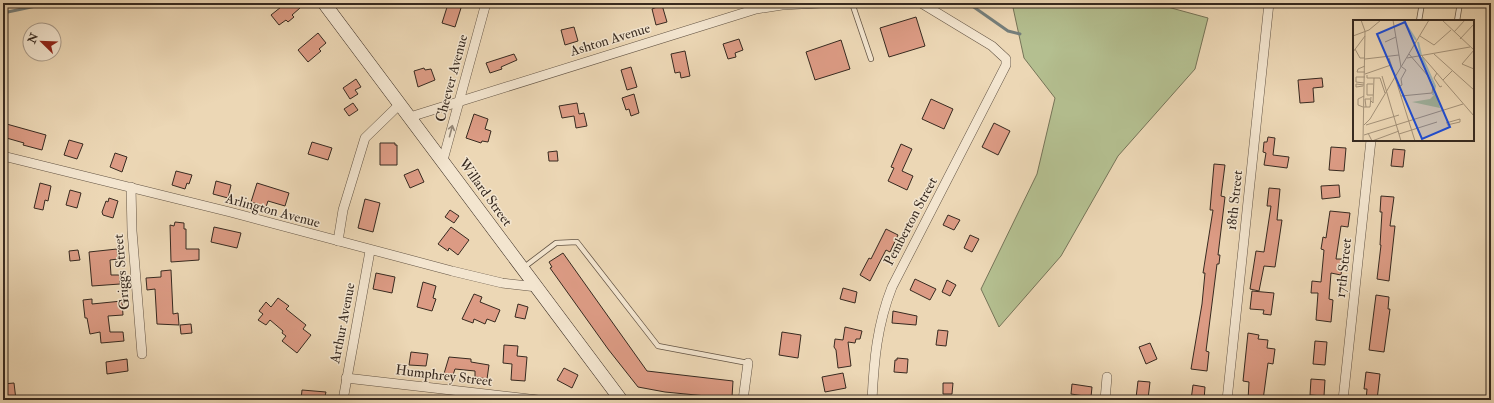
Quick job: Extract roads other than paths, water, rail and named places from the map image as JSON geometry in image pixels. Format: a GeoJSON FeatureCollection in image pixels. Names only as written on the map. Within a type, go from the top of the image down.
{"type":"FeatureCollection","features":[{"type":"Feature","properties":{"kind":"main road","name":"Willard Street"},"geometry":{"type":"LineString","coordinates":[[324,3],[443,160],[621,400]]}},
{"type":"Feature","properties":{"kind":"street","name":"Cheever Avenue"},"geometry":{"type":"LineString","coordinates":[[443,160],[486,3]]}},
{"type":"Feature","properties":{"kind":"street","name":"Ashton Avenue"},"geometry":{"type":"LineString","coordinates":[[410,117],[756,9],[782,5],[822,3]]}},
{"type":"Feature","properties":{"kind":"street","name":"Pemberton Street"},"geometry":{"type":"LineString","coordinates":[[872,400],[874,356],[881,320],[889,294],[1006,65],[1006,59],[992,46],[921,3]]}},
{"type":"Feature","properties":{"kind":"street","name":"18th Street"},"geometry":{"type":"LineString","coordinates":[[1227,400],[1269,3]]}},
{"type":"Feature","properties":{"kind":"street"},"geometry":{"type":"LineString","coordinates":[[338,242],[345,203],[364,138],[400,104]]}},
{"type":"Feature","properties":{"kind":"street","name":"17th Street"},"geometry":{"type":"LineString","coordinates":[[1343,400],[1371,141]]}},
{"type":"Feature","properties":{"kind":"street","name":"Arlington Avenue"},"geometry":{"type":"LineString","coordinates":[[3,156],[230,212],[338,242],[502,283],[537,287]]}},
{"type":"Feature","properties":{"kind":"street","name":"Griggs Street"},"geometry":{"type":"LineString","coordinates":[[131,188],[132,231],[142,354]]}},
{"type":"Feature","properties":{"kind":"street","name":"Arthur Avenue"},"geometry":{"type":"LineString","coordinates":[[343,400],[370,250]]}},
{"type":"Feature","properties":{"kind":"street"},"geometry":{"type":"LineString","coordinates":[[743,400],[748,363]]}},
{"type":"Feature","properties":{"kind":"street"},"geometry":{"type":"LineString","coordinates":[[1105,400],[1108,377]]}},
{"type":"Feature","properties":{"kind":"street","name":"Humphrey Street"},"geometry":{"type":"LineString","coordinates":[[346,378],[538,400]]}},
{"type":"Feature","properties":{"kind":"street"},"geometry":{"type":"LineString","coordinates":[[449,400],[450,390]]}},
{"type":"Feature","properties":{"kind":"lane"},"geometry":{"type":"LineString","coordinates":[[852,3],[871,59]]}},
{"type":"Feature","properties":{"kind":"lane"},"geometry":{"type":"LineString","coordinates":[[1420,20],[1422,3]]}},
{"type":"Feature","properties":{"kind":"lane"},"geometry":{"type":"LineString","coordinates":[[1457,20],[1460,3]]}},
{"type":"Feature","properties":{"kind":"lane"},"geometry":{"type":"LineString","coordinates":[[523,268],[556,243],[577,242],[658,346],[748,363]]}},
{"type":"Feature","properties":{"kind":"waterway"},"geometry":{"type":"LineString","coordinates":[[3,13],[50,3]]}},
{"type":"Feature","properties":{"kind":"waterway"},"geometry":{"type":"LineString","coordinates":[[968,3],[1008,31],[1020,34]]}}]}
